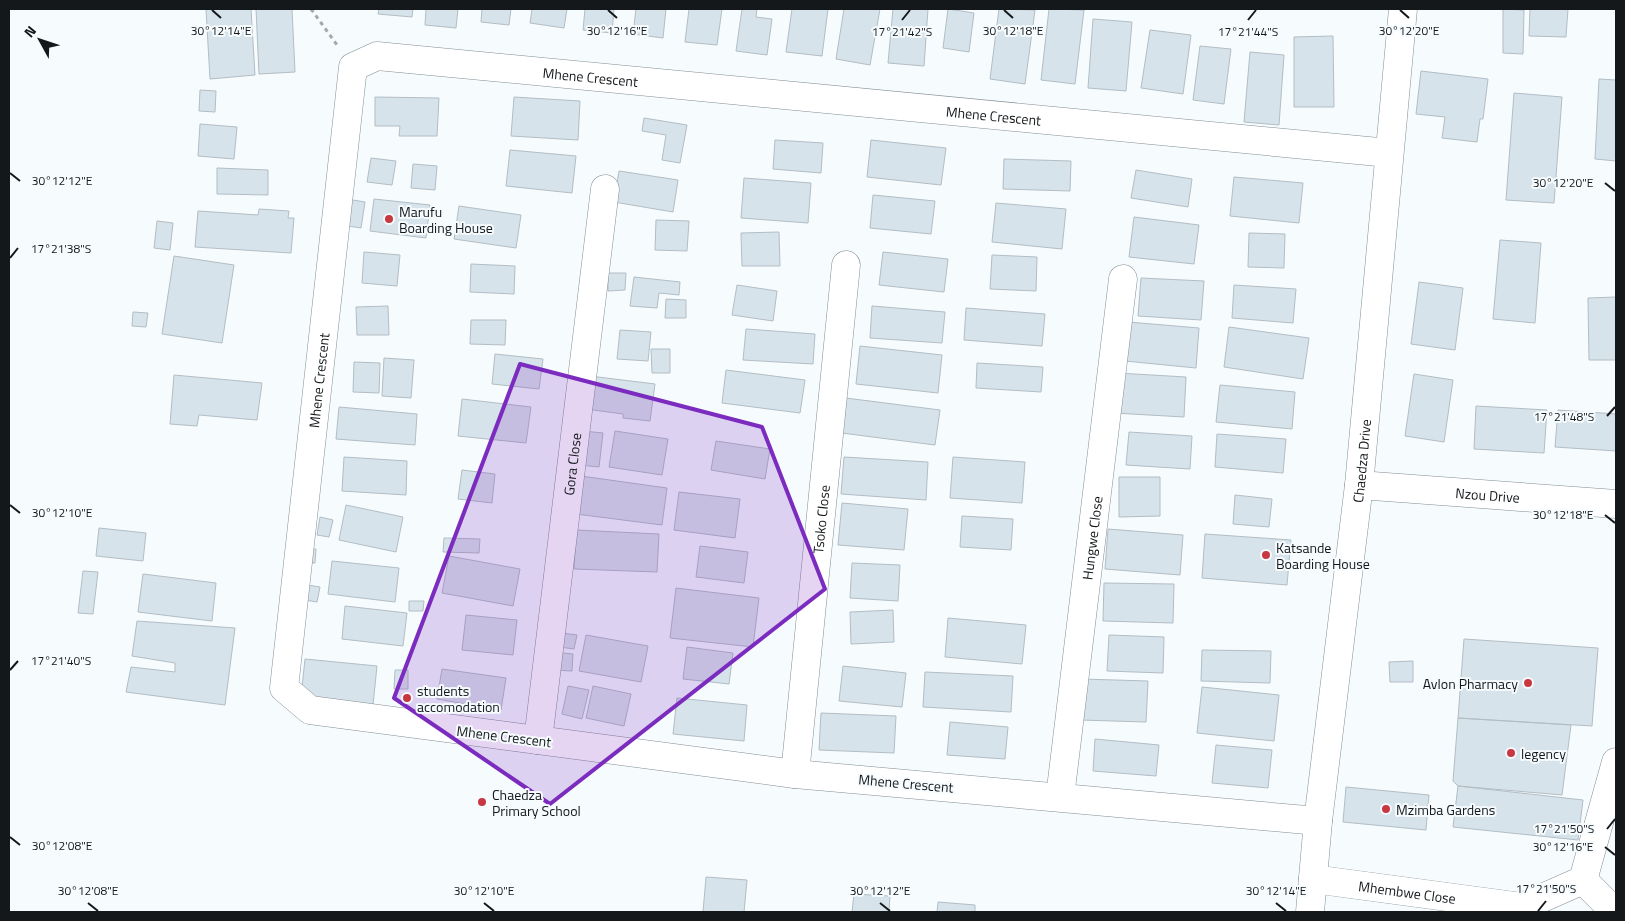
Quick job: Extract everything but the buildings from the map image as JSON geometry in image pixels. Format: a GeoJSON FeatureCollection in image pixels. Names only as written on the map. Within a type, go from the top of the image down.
{"type":"FeatureCollection","features":[{"type":"Feature","properties":{"kind":"street","name":"Chaedza Drive"},"geometry":{"type":"LineString","coordinates":[[1310,912],[1318,821],[1359,485],[1403,9]]}},
{"type":"Feature","properties":{"kind":"street","name":"Mhene Crescent"},"geometry":{"type":"LineString","coordinates":[[1318,821],[795,774],[310,710],[284,688],[353,68],[376,56],[1389,153]]}},
{"type":"Feature","properties":{"kind":"street","name":"Gora Close"},"geometry":{"type":"LineString","coordinates":[[538,740],[605,189]]}},
{"type":"Feature","properties":{"kind":"street","name":"Tsoko Close"},"geometry":{"type":"LineString","coordinates":[[795,774],[846,265]]}},
{"type":"Feature","properties":{"kind":"street","name":"Hungwe Close"},"geometry":{"type":"LineString","coordinates":[[1060,797],[1123,279]]}},
{"type":"Feature","properties":{"kind":"street","name":"Nzou Drive"},"geometry":{"type":"LineString","coordinates":[[1359,485],[1616,504]]}},
{"type":"Feature","properties":{"kind":"street"},"geometry":{"type":"LineString","coordinates":[[1610,912],[1611,908],[1583,880],[1616,762]]}},
{"type":"Feature","properties":{"kind":"street","name":"Mhembwe Close"},"geometry":{"type":"LineString","coordinates":[[1312,879],[1522,907],[1583,880]]}},
{"type":"Feature","properties":{"kind":"path"},"geometry":{"type":"LineString","coordinates":[[311,9],[353,68]]}},
{"type":"Feature","properties":{"kind":"highlighted area"},"geometry":{"type":"Polygon","coordinates":[[[520,364],[762,427],[825,589],[550,804],[394,698],[520,364]]]}},
{"type":"Feature","properties":{"kind":"place","name":"Marufu Boarding House"},"geometry":{"type":"Point","coordinates":[389,219]}},
{"type":"Feature","properties":{"kind":"place","name":"Katsande Boarding House"},"geometry":{"type":"Point","coordinates":[1266,555]}},
{"type":"Feature","properties":{"kind":"place","name":"Avlon Pharmacy"},"geometry":{"type":"Point","coordinates":[1528,683]}},
{"type":"Feature","properties":{"kind":"place","name":"students accomodation"},"geometry":{"type":"Point","coordinates":[407,698]}},
{"type":"Feature","properties":{"kind":"place","name":"legency"},"geometry":{"type":"Point","coordinates":[1511,753]}},
{"type":"Feature","properties":{"kind":"place","name":"Chaedza Primary School"},"geometry":{"type":"Point","coordinates":[482,802]}},
{"type":"Feature","properties":{"kind":"place","name":"Mzimba Gardens"},"geometry":{"type":"Point","coordinates":[1386,809]}}]}
